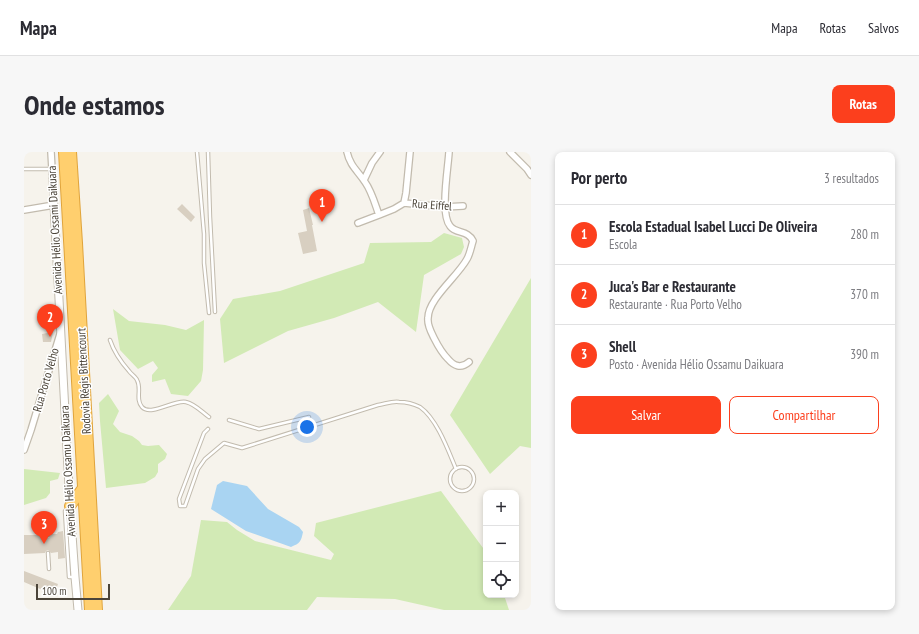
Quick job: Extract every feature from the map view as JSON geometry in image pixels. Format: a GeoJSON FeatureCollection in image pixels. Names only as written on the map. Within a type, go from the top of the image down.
{"type":"FeatureCollection","features":[{"type":"Feature","properties":{"kind":"highway","name":"Rodovia Régis Bittencourt"},"geometry":{"type":"LineString","coordinates":[[64,152],[90,610]]}},
{"type":"Feature","properties":{"kind":"highway","name":"Rodovia Régis Bittencourt"},"geometry":{"type":"LineString","coordinates":[[71,152],[97,610]]}},
{"type":"Feature","properties":{"kind":"highway"},"geometry":{"type":"LineString","coordinates":[[68,508],[83,488]]}},
{"type":"Feature","properties":{"kind":"street","name":"Avenida Hélio Ossami Daikuara"},"geometry":{"type":"LineString","coordinates":[[51,152],[60,332]]}},
{"type":"Feature","properties":{"kind":"street"},"geometry":{"type":"LineString","coordinates":[[347,152],[351,164],[364,180],[372,194],[379,215]]}},
{"type":"Feature","properties":{"kind":"street"},"geometry":{"type":"LineString","coordinates":[[364,180],[372,163],[380,152]]}},
{"type":"Feature","properties":{"kind":"street"},"geometry":{"type":"LineString","coordinates":[[404,203],[410,152]]}},
{"type":"Feature","properties":{"kind":"street"},"geometry":{"type":"LineString","coordinates":[[449,152],[444,207],[447,221],[452,229],[467,234],[473,241],[467,259],[433,303],[429,311],[428,318],[431,332],[446,358],[456,366],[466,365],[469,362]]}},
{"type":"Feature","properties":{"kind":"street"},"geometry":{"type":"LineString","coordinates":[[510,152],[531,175]]}},
{"type":"Feature","properties":{"kind":"street","name":"Rua Eiffel"},"geometry":{"type":"LineString","coordinates":[[358,223],[394,209],[404,203],[444,207],[463,206]]}},
{"type":"Feature","properties":{"kind":"street"},"geometry":{"type":"LineString","coordinates":[[24,210],[54,205]]}},
{"type":"Feature","properties":{"kind":"street","name":"Rua Porto Velho"},"geometry":{"type":"LineString","coordinates":[[24,450],[60,332]]}},
{"type":"Feature","properties":{"kind":"street","name":"Avenida Hélio Ossamu Daikuara"},"geometry":{"type":"LineString","coordinates":[[60,332],[72,577],[78,610]]}},
{"type":"Feature","properties":{"kind":"lane"},"geometry":{"type":"LineString","coordinates":[[197,152],[204,234],[204,263],[209,313]]}},
{"type":"Feature","properties":{"kind":"lane"},"geometry":{"type":"LineString","coordinates":[[208,152],[215,312]]}},
{"type":"Feature","properties":{"kind":"lane"},"geometry":{"type":"LineString","coordinates":[[24,169],[52,170]]}},
{"type":"Feature","properties":{"kind":"lane"},"geometry":{"type":"LineString","coordinates":[[110,340],[119,358],[137,380],[139,387],[138,397],[144,408],[150,410],[184,401],[209,416]]}},
{"type":"Feature","properties":{"kind":"lane"},"geometry":{"type":"LineString","coordinates":[[208,429],[204,433],[179,499],[180,506],[185,506],[198,469],[205,460],[224,443],[242,448],[378,405],[398,401],[410,403],[420,407],[430,416],[439,431],[456,468]]}},
{"type":"Feature","properties":{"kind":"lane"},"geometry":{"type":"LineString","coordinates":[[229,420],[259,429],[309,417]]}},
{"type":"Feature","properties":{"kind":"lane"},"geometry":{"type":"LineString","coordinates":[[466,467],[473,475],[474,480],[472,486],[468,489],[456,489],[452,484],[450,479],[456,468],[466,467]]}},
{"type":"Feature","properties":{"kind":"lane"},"geometry":{"type":"LineString","coordinates":[[47,523],[48,534]]}},
{"type":"Feature","properties":{"kind":"lane"},"geometry":{"type":"LineString","coordinates":[[48,553],[49,569]]}},
{"type":"Feature","properties":{"kind":"green space"},"geometry":{"type":"Polygon","coordinates":[[[444,233],[462,238],[464,247],[461,254],[424,275],[416,332],[378,302],[334,318],[288,331],[224,363],[220,319],[233,299],[280,291],[364,263],[370,243],[431,242],[444,233]]]}},
{"type":"Feature","properties":{"kind":"green space"},"geometry":{"type":"Polygon","coordinates":[[[531,278],[531,448],[520,446],[490,474],[450,415],[531,278]]]}},
{"type":"Feature","properties":{"kind":"green space"},"geometry":{"type":"Polygon","coordinates":[[[113,309],[129,321],[165,325],[186,330],[204,320],[203,370],[201,381],[188,396],[171,394],[165,379],[152,382],[152,375],[158,368],[153,361],[138,369],[120,350],[113,309]]]}},
{"type":"Feature","properties":{"kind":"green space"},"geometry":{"type":"Polygon","coordinates":[[[108,394],[119,411],[113,424],[120,432],[132,436],[142,445],[159,445],[167,454],[165,459],[158,464],[158,472],[155,477],[145,483],[106,488],[99,403],[108,394]]]}},
{"type":"Feature","properties":{"kind":"green space"},"geometry":{"type":"Polygon","coordinates":[[[24,469],[60,473],[58,479],[50,481],[50,493],[46,498],[24,505],[24,469]]]}},
{"type":"Feature","properties":{"kind":"green space"},"geometry":{"type":"Polygon","coordinates":[[[441,491],[483,548],[483,598],[505,598],[509,610],[444,610],[395,599],[317,597],[307,610],[168,610],[191,576],[201,520],[227,522],[255,541],[331,560],[334,554],[314,536],[316,523],[441,491]]]}},
{"type":"Feature","properties":{"kind":"water"},"geometry":{"type":"Polygon","coordinates":[[[223,481],[247,486],[268,509],[299,527],[303,532],[300,542],[291,547],[246,531],[211,509],[217,485],[223,481]]]}},
{"type":"Feature","properties":{"kind":"building"},"geometry":{"type":"Polygon","coordinates":[[[182,204],[195,217],[191,222],[177,209],[182,204]]]}},
{"type":"Feature","properties":{"kind":"building"},"geometry":{"type":"Polygon","coordinates":[[[309,208],[317,251],[303,254],[298,233],[307,231],[303,210],[309,208]]]}},
{"type":"Feature","properties":{"kind":"building"},"geometry":{"type":"Polygon","coordinates":[[[53,332],[51,342],[43,342],[42,334],[53,332]]]}},
{"type":"Feature","properties":{"kind":"building"},"geometry":{"type":"Polygon","coordinates":[[[63,531],[65,558],[58,559],[58,552],[51,553],[48,550],[45,553],[24,554],[24,535],[45,535],[49,538],[51,534],[57,534],[58,532],[63,531]]]}},
{"type":"Feature","properties":{"kind":"building"},"geometry":{"type":"Polygon","coordinates":[[[24,571],[58,584],[54,595],[24,582],[24,571]]]}},
{"type":"Feature","properties":{"kind":"place","name":"Escola Estadual Isabel Lucci De Oliveira"},"geometry":{"type":"Point","coordinates":[322,222]}},
{"type":"Feature","properties":{"kind":"place","name":"Juca's Bar e Restaurante"},"geometry":{"type":"Point","coordinates":[50,337]}},
{"type":"Feature","properties":{"kind":"place","name":"Shell"},"geometry":{"type":"Point","coordinates":[44,544]}}]}
